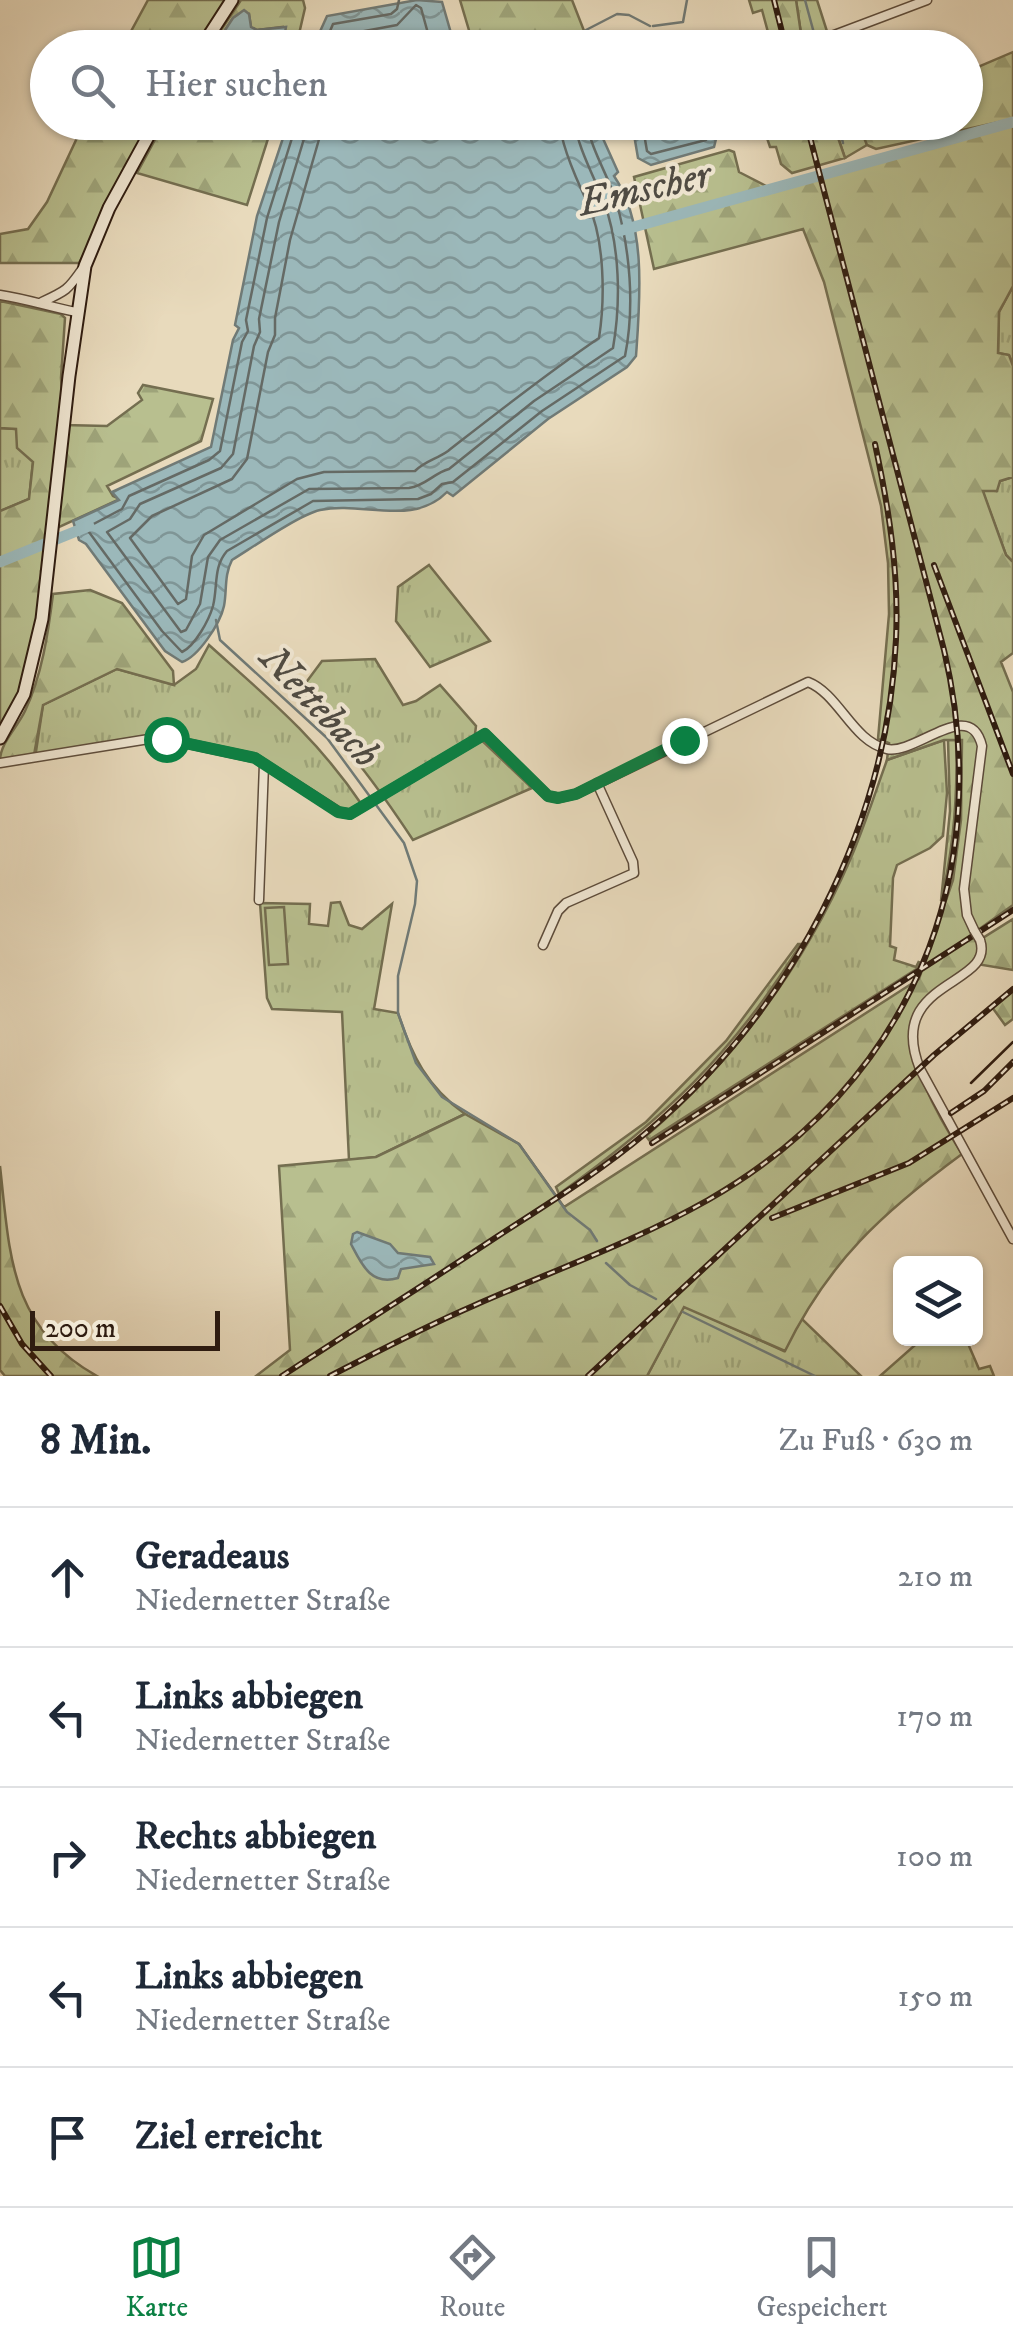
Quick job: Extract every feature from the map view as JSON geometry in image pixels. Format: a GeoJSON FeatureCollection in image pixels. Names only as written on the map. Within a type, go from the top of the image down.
{"type":"FeatureCollection","features":[{"type":"Feature","properties":{"kind":"main road"},"geometry":{"type":"LineString","coordinates":[[213,30],[232,0]]}},
{"type":"Feature","properties":{"kind":"main road"},"geometry":{"type":"LineString","coordinates":[[0,738],[29,679],[49,565],[85,266],[109,208],[146,140]]}},
{"type":"Feature","properties":{"kind":"street"},"geometry":{"type":"LineString","coordinates":[[847,30],[926,0]]}},
{"type":"Feature","properties":{"kind":"street"},"geometry":{"type":"LineString","coordinates":[[47,300],[69,289],[85,266]]}},
{"type":"Feature","properties":{"kind":"street"},"geometry":{"type":"LineString","coordinates":[[0,295],[77,308]]}},
{"type":"Feature","properties":{"kind":"street"},"geometry":{"type":"LineString","coordinates":[[0,764],[155,738],[248,756],[338,812],[350,814],[485,734],[548,796],[568,796],[808,682],[869,739],[885,748],[906,747],[960,725],[972,727],[982,746],[964,890],[966,915],[983,951],[977,964],[926,1001],[912,1030],[912,1046],[927,1082],[1013,1239]]}},
{"type":"Feature","properties":{"kind":"street"},"geometry":{"type":"LineString","coordinates":[[258,900],[264,764]]}},
{"type":"Feature","properties":{"kind":"street"},"geometry":{"type":"LineString","coordinates":[[543,945],[566,903],[634,874],[635,866],[597,783]]}},
{"type":"Feature","properties":{"kind":"green space"},"geometry":{"type":"Polygon","coordinates":[[[148,0],[232,0],[212,30],[132,30],[148,0]]]}},
{"type":"Feature","properties":{"kind":"green space"},"geometry":{"type":"Polygon","coordinates":[[[241,0],[303,0],[300,30],[257,30],[251,27],[249,14],[233,18],[221,30],[241,0]]]}},
{"type":"Feature","properties":{"kind":"green space"},"geometry":{"type":"Polygon","coordinates":[[[460,0],[572,0],[584,30],[469,30],[460,0]]]}},
{"type":"Feature","properties":{"kind":"green space"},"geometry":{"type":"Polygon","coordinates":[[[749,0],[796,0],[800,30],[767,30],[762,10],[753,13],[749,0]]]}},
{"type":"Feature","properties":{"kind":"green space"},"geometry":{"type":"Polygon","coordinates":[[[796,0],[817,0],[827,30],[800,30],[796,0]]]}},
{"type":"Feature","properties":{"kind":"green space"},"geometry":{"type":"Polygon","coordinates":[[[1013,52],[1013,119],[983,126],[983,65],[1013,52]]]}},
{"type":"Feature","properties":{"kind":"green space"},"geometry":{"type":"Polygon","coordinates":[[[1013,125],[1013,286],[999,312],[998,353],[1009,355],[1013,366],[1013,477],[1000,481],[997,491],[983,491],[1006,555],[1013,562],[1013,653],[1001,662],[1013,692],[1013,905],[978,930],[981,939],[1013,919],[1013,970],[977,964],[929,1001],[916,1015],[911,1028],[924,1085],[962,1154],[860,1241],[820,1291],[785,1351],[684,1307],[647,1376],[256,1376],[290,1350],[279,1166],[376,1157],[465,1114],[519,1144],[564,1207],[919,979],[953,880],[961,820],[962,740],[944,740],[887,760],[889,743],[878,739],[889,614],[888,563],[881,506],[824,282],[803,229],[654,269],[634,177],[729,150],[734,152],[739,172],[772,189],[957,140],[983,140],[983,133],[1013,125]]]}},
{"type":"Feature","properties":{"kind":"green space"},"geometry":{"type":"Polygon","coordinates":[[[76,140],[147,140],[79,263],[0,263],[0,234],[28,229],[47,202],[76,140]]]}},
{"type":"Feature","properties":{"kind":"green space"},"geometry":{"type":"Polygon","coordinates":[[[155,140],[268,140],[247,205],[137,173],[155,140]]]}},
{"type":"Feature","properties":{"kind":"green space"},"geometry":{"type":"Polygon","coordinates":[[[768,140],[839,140],[845,158],[792,173],[781,164],[776,147],[770,147],[768,140]]]}},
{"type":"Feature","properties":{"kind":"green space"},"geometry":{"type":"Polygon","coordinates":[[[839,140],[866,140],[867,145],[845,158],[839,140]]]}},
{"type":"Feature","properties":{"kind":"green space"},"geometry":{"type":"Polygon","coordinates":[[[865,140],[917,140],[876,149],[865,140]]]}},
{"type":"Feature","properties":{"kind":"green space"},"geometry":{"type":"Polygon","coordinates":[[[1013,286],[1013,366],[1009,355],[998,353],[999,312],[1013,286]]]}},
{"type":"Feature","properties":{"kind":"green space"},"geometry":{"type":"Polygon","coordinates":[[[0,301],[65,318],[61,378],[64,425],[107,426],[142,400],[138,393],[143,385],[213,399],[201,441],[107,486],[120,499],[48,532],[49,565],[41,571],[39,636],[27,678],[0,738],[0,511],[29,499],[33,462],[17,448],[16,429],[0,428],[0,301]]]}},
{"type":"Feature","properties":{"kind":"green space"},"geometry":{"type":"Polygon","coordinates":[[[0,428],[16,429],[33,462],[29,499],[0,511],[0,428]]]}},
{"type":"Feature","properties":{"kind":"green space"},"geometry":{"type":"Polygon","coordinates":[[[1013,477],[1013,562],[1006,555],[982,490],[996,491],[1000,481],[1013,477]]]}},
{"type":"Feature","properties":{"kind":"green space"},"geometry":{"type":"Polygon","coordinates":[[[429,565],[490,641],[430,667],[396,621],[398,587],[429,565]]]}},
{"type":"Feature","properties":{"kind":"green space"},"geometry":{"type":"Polygon","coordinates":[[[90,590],[122,603],[173,671],[174,685],[117,669],[43,705],[34,755],[0,761],[36,683],[53,594],[90,590]]]}},
{"type":"Feature","properties":{"kind":"green space"},"geometry":{"type":"Polygon","coordinates":[[[209,645],[309,739],[362,805],[350,814],[255,758],[166,739],[35,758],[43,705],[117,669],[174,685],[196,669],[209,645]]]}},
{"type":"Feature","properties":{"kind":"green space"},"geometry":{"type":"Polygon","coordinates":[[[375,659],[403,705],[440,685],[476,726],[475,734],[532,788],[413,840],[359,764],[296,696],[322,661],[375,659]]]}},
{"type":"Feature","properties":{"kind":"green space"},"geometry":{"type":"Polygon","coordinates":[[[944,740],[947,793],[943,836],[930,848],[897,865],[893,878],[890,946],[896,948],[894,960],[916,967],[919,961],[918,968],[649,1140],[646,1136],[737,1044],[788,974],[832,899],[887,760],[944,740]]]}},
{"type":"Feature","properties":{"kind":"green space"},"geometry":{"type":"Polygon","coordinates":[[[948,740],[956,740],[956,801],[941,901],[950,811],[948,740]]]}},
{"type":"Feature","properties":{"kind":"green space"},"geometry":{"type":"Polygon","coordinates":[[[340,902],[349,925],[362,929],[392,904],[374,1009],[398,1013],[422,1070],[440,1093],[465,1114],[376,1157],[349,1160],[342,1012],[272,1009],[267,998],[260,903],[310,904],[309,924],[328,926],[331,903],[340,902]]]}},
{"type":"Feature","properties":{"kind":"green space"},"geometry":{"type":"Polygon","coordinates":[[[284,907],[288,964],[269,965],[265,908],[284,907]]]}},
{"type":"Feature","properties":{"kind":"green space"},"geometry":{"type":"Polygon","coordinates":[[[798,944],[749,1019],[694,1082],[632,1138],[559,1194],[556,1187],[646,1122],[726,1041],[798,944]]]}},
{"type":"Feature","properties":{"kind":"green space"},"geometry":{"type":"Polygon","coordinates":[[[1013,991],[1013,1019],[1005,1025],[992,1007],[1013,991]]]}},
{"type":"Feature","properties":{"kind":"green space"},"geometry":{"type":"Polygon","coordinates":[[[0,1166],[12,1259],[30,1311],[68,1357],[97,1376],[5,1376],[0,1370],[0,1166]]]}},
{"type":"Feature","properties":{"kind":"green space"},"geometry":{"type":"Polygon","coordinates":[[[684,1306],[784,1351],[801,1318],[861,1376],[647,1376],[684,1306]]]}},
{"type":"Feature","properties":{"kind":"green space"},"geometry":{"type":"Polygon","coordinates":[[[914,1346],[969,1346],[979,1369],[990,1366],[994,1376],[880,1376],[914,1346]]]}},
{"type":"Feature","properties":{"kind":"water"},"geometry":{"type":"Polygon","coordinates":[[[417,0],[442,2],[450,30],[321,30],[327,16],[417,0]]]}},
{"type":"Feature","properties":{"kind":"water"},"geometry":{"type":"Polygon","coordinates":[[[244,10],[249,14],[251,27],[257,30],[225,30],[244,10]]]}},
{"type":"Feature","properties":{"kind":"water"},"geometry":{"type":"Polygon","coordinates":[[[282,140],[604,140],[618,172],[614,176],[625,195],[637,239],[636,356],[627,367],[548,419],[453,496],[447,492],[434,502],[403,511],[320,510],[232,560],[218,622],[201,647],[182,662],[165,651],[86,544],[79,540],[73,521],[119,500],[112,492],[211,447],[233,340],[239,328],[235,325],[257,216],[282,140]]]}},
{"type":"Feature","properties":{"kind":"water"},"geometry":{"type":"Polygon","coordinates":[[[635,140],[716,140],[714,147],[651,165],[638,158],[635,140]]]}},
{"type":"Feature","properties":{"kind":"water"},"geometry":{"type":"Polygon","coordinates":[[[357,1232],[390,1244],[398,1253],[430,1257],[434,1264],[401,1269],[398,1278],[381,1279],[364,1266],[351,1244],[357,1232]]]}},
{"type":"Feature","properties":{"kind":"waterway"},"geometry":{"type":"LineString","coordinates":[[653,26],[683,22],[687,0]]}},
{"type":"Feature","properties":{"kind":"waterway"},"geometry":{"type":"LineString","coordinates":[[805,0],[813,30]]}},
{"type":"Feature","properties":{"kind":"waterway"},"geometry":{"type":"LineString","coordinates":[[586,30],[617,14],[629,15],[650,26]]}},
{"type":"Feature","properties":{"kind":"waterway","name":"Emscher"},"geometry":{"type":"LineString","coordinates":[[983,130],[1013,122]]}},
{"type":"Feature","properties":{"kind":"waterway","name":"Emscher"},"geometry":{"type":"LineString","coordinates":[[619,231],[948,140]]}},
{"type":"Feature","properties":{"kind":"waterway","name":"Emscher"},"geometry":{"type":"LineString","coordinates":[[0,562],[89,526]]}},
{"type":"Feature","properties":{"kind":"waterway","name":"Nettebach"},"geometry":{"type":"LineString","coordinates":[[216,620],[220,640],[327,738],[404,843],[417,881],[398,976],[398,1013],[416,1063],[442,1097],[519,1144],[567,1212],[590,1230],[597,1241]]}},
{"type":"Feature","properties":{"kind":"waterway","name":"Nettebach"},"geometry":{"type":"LineString","coordinates":[[606,1263],[630,1285],[656,1299]]}},
{"type":"Feature","properties":{"kind":"waterway","name":"Nettebach"},"geometry":{"type":"LineString","coordinates":[[683,1312],[815,1376]]}},
{"type":"Feature","properties":{"kind":"tram line"},"geometry":{"type":"LineString","coordinates":[[971,1083],[1013,1042]]}},
{"type":"Feature","properties":{"kind":"railway"},"geometry":{"type":"LineString","coordinates":[[774,0],[782,30]]}},
{"type":"Feature","properties":{"kind":"railway"},"geometry":{"type":"LineString","coordinates":[[330,1376],[455,1314],[680,1215],[778,1153],[838,1097],[885,1035],[922,966],[946,893],[958,815],[957,734],[944,650],[811,140]]}},
{"type":"Feature","properties":{"kind":"railway"},"geometry":{"type":"LineString","coordinates":[[282,1376],[555,1199],[647,1132],[698,1084],[745,1031],[787,973],[822,911],[851,846],[874,778],[889,709],[896,589],[889,517],[875,444]]}},
{"type":"Feature","properties":{"kind":"railway"},"geometry":{"type":"LineString","coordinates":[[934,565],[1013,774]]}},
{"type":"Feature","properties":{"kind":"railway"},"geometry":{"type":"LineString","coordinates":[[652,1143],[1013,910]]}},
{"type":"Feature","properties":{"kind":"railway"},"geometry":{"type":"LineString","coordinates":[[588,1376],[934,1055],[1013,989]]}},
{"type":"Feature","properties":{"kind":"railway"},"geometry":{"type":"LineString","coordinates":[[951,1113],[984,1091],[1013,1062]]}},
{"type":"Feature","properties":{"kind":"railway"},"geometry":{"type":"LineString","coordinates":[[772,1218],[909,1163],[1013,1098]]}},
{"type":"Feature","properties":{"kind":"railway"},"geometry":{"type":"LineString","coordinates":[[0,1306],[22,1344],[51,1376]]}},
{"type":"Feature","properties":{"kind":"route"},"geometry":{"type":"LineString","coordinates":[[166,739],[255,758],[338,812],[350,814],[485,734],[548,796],[558,798],[576,794],[684,740]]}}]}
